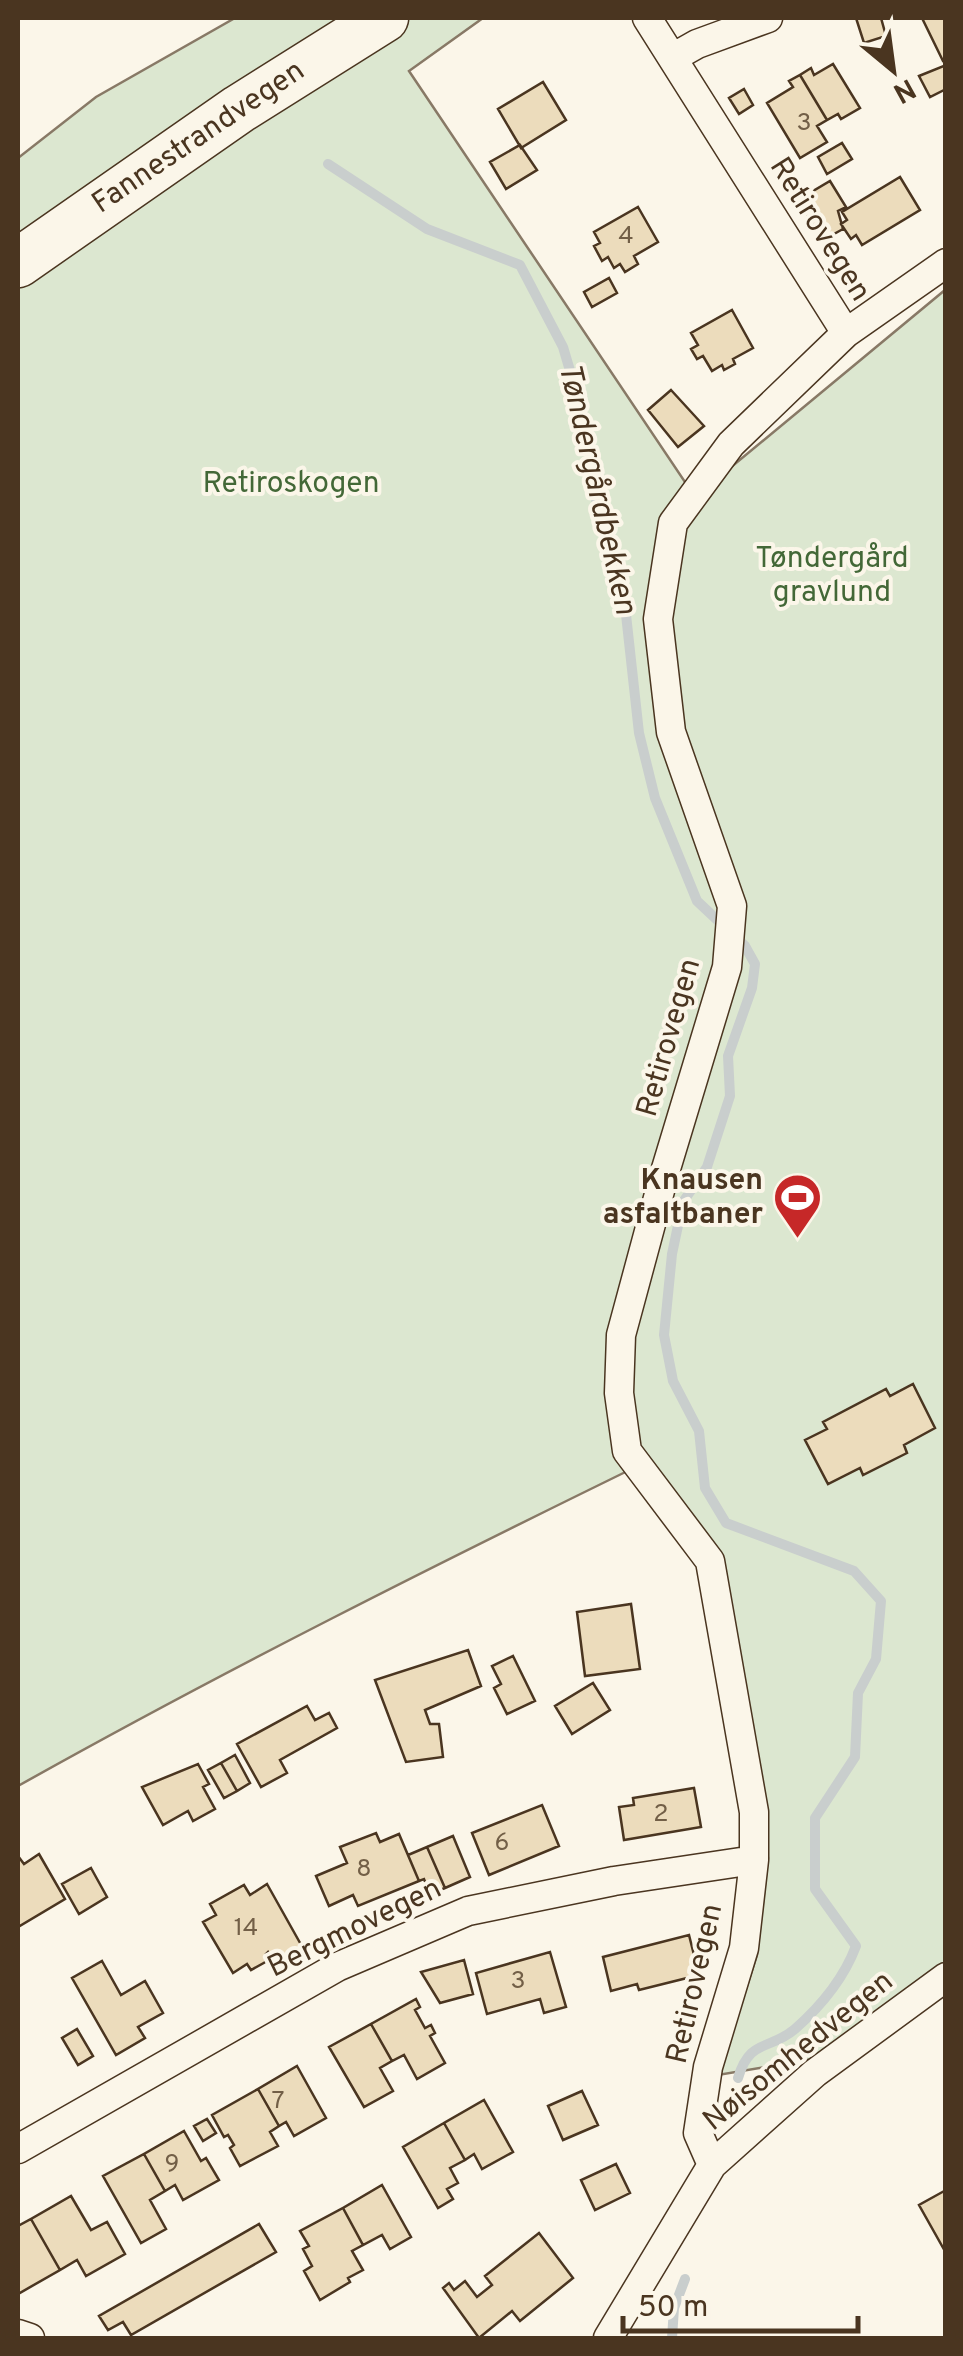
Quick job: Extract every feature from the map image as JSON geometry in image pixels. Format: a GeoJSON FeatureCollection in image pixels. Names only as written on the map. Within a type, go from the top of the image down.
{"type":"FeatureCollection","features":[{"type":"Feature","properties":{"kind":"highway","name":"Fannestrandvegen"},"geometry":{"type":"LineString","coordinates":[[18,264],[239,109],[384,18]]}},
{"type":"Feature","properties":{"kind":"street","name":"Retirovegen"},"geometry":{"type":"LineString","coordinates":[[648,18],[846,334],[731,444],[673,522],[658,619],[671,732],[732,906],[726,968],[621,1334],[619,1393],[627,1451],[710,1561],[754,1812],[754,1860],[744,1948],[708,2067],[698,2133],[712,2166]]}},
{"type":"Feature","properties":{"kind":"street"},"geometry":{"type":"LineString","coordinates":[[674,57],[697,44],[768,18]]}},
{"type":"Feature","properties":{"kind":"street"},"geometry":{"type":"LineString","coordinates":[[846,334],[946,262]]}},
{"type":"Feature","properties":{"kind":"street","name":"Bergmovegen"},"geometry":{"type":"LineString","coordinates":[[18,2149],[338,1967],[468,1911],[614,1881],[754,1860]]}},
{"type":"Feature","properties":{"kind":"street","name":"Nøisomhedvegen"},"geometry":{"type":"LineString","coordinates":[[608,2338],[712,2166],[815,2073],[946,1978]]}},
{"type":"Feature","properties":{"kind":"street"},"geometry":{"type":"LineString","coordinates":[[18,2334],[30,2338]]}},
{"type":"Feature","properties":{"kind":"green space","name":"Retiroskogen"},"geometry":{"type":"Polygon","coordinates":[[[235,18],[483,18],[409,71],[695,497],[945,290],[945,1964],[813,2059],[718,2075],[757,1955],[768,1858],[721,1554],[650,1460],[332,1618],[18,1786],[18,158],[96,97],[235,18]]]}},
{"type":"Feature","properties":{"kind":"building"},"geometry":{"type":"Polygon","coordinates":[[[856,18],[881,18],[886,36],[864,43],[856,18]]]}},
{"type":"Feature","properties":{"kind":"building"},"geometry":{"type":"Polygon","coordinates":[[[922,18],[946,18],[946,60],[943,61],[922,18]]]}},
{"type":"Feature","properties":{"kind":"building"},"geometry":{"type":"Polygon","coordinates":[[[833,64],[860,108],[841,119],[838,114],[827,120],[800,75],[811,68],[814,75],[833,64]]]}},
{"type":"Feature","properties":{"kind":"building"},"geometry":{"type":"Polygon","coordinates":[[[946,65],[946,89],[930,97],[919,76],[946,65]]]}},
{"type":"Feature","properties":{"kind":"building"},"geometry":{"type":"Polygon","coordinates":[[[800,75],[827,120],[817,126],[827,142],[800,158],[767,103],[793,87],[789,81],[800,75]]]}},
{"type":"Feature","properties":{"kind":"building"},"geometry":{"type":"Polygon","coordinates":[[[543,82],[566,120],[521,148],[498,109],[543,82]]]}},
{"type":"Feature","properties":{"kind":"building"},"geometry":{"type":"Polygon","coordinates":[[[744,89],[753,105],[739,114],[729,98],[744,89]]]}},
{"type":"Feature","properties":{"kind":"building"},"geometry":{"type":"Polygon","coordinates":[[[842,143],[852,159],[827,174],[818,157],[842,143]]]}},
{"type":"Feature","properties":{"kind":"building"},"geometry":{"type":"Polygon","coordinates":[[[520,145],[537,170],[506,189],[490,162],[520,145]]]}},
{"type":"Feature","properties":{"kind":"building"},"geometry":{"type":"Polygon","coordinates":[[[900,177],[920,210],[862,245],[856,235],[851,239],[841,224],[847,220],[842,212],[900,177]]]}},
{"type":"Feature","properties":{"kind":"building"},"geometry":{"type":"Polygon","coordinates":[[[830,181],[846,207],[838,211],[843,229],[823,240],[798,200],[830,181]]]}},
{"type":"Feature","properties":{"kind":"building"},"geometry":{"type":"Polygon","coordinates":[[[638,207],[658,242],[634,256],[638,264],[625,272],[620,264],[614,268],[608,257],[602,261],[594,246],[600,243],[594,232],[638,207]]]}},
{"type":"Feature","properties":{"kind":"building"},"geometry":{"type":"Polygon","coordinates":[[[609,278],[617,293],[592,307],[584,292],[609,278]]]}},
{"type":"Feature","properties":{"kind":"building"},"geometry":{"type":"Polygon","coordinates":[[[732,310],[753,348],[733,359],[735,364],[712,371],[703,356],[697,359],[691,349],[698,345],[691,333],[732,310]]]}},
{"type":"Feature","properties":{"kind":"building"},"geometry":{"type":"Polygon","coordinates":[[[671,390],[704,426],[678,447],[648,410],[671,390]]]}},
{"type":"Feature","properties":{"kind":"building"},"geometry":{"type":"Polygon","coordinates":[[[913,1384],[935,1428],[904,1445],[907,1453],[863,1475],[860,1468],[828,1484],[805,1440],[827,1429],[823,1422],[886,1389],[890,1396],[913,1384]]]}},
{"type":"Feature","properties":{"kind":"building"},"geometry":{"type":"Polygon","coordinates":[[[631,1604],[640,1669],[585,1676],[577,1612],[631,1604]]]}},
{"type":"Feature","properties":{"kind":"building"},"geometry":{"type":"Polygon","coordinates":[[[468,1650],[481,1686],[425,1710],[430,1724],[439,1724],[443,1757],[406,1762],[375,1680],[468,1650]]]}},
{"type":"Feature","properties":{"kind":"building"},"geometry":{"type":"Polygon","coordinates":[[[513,1656],[535,1701],[507,1714],[494,1688],[501,1684],[492,1666],[513,1656]]]}},
{"type":"Feature","properties":{"kind":"building"},"geometry":{"type":"Polygon","coordinates":[[[593,1683],[610,1710],[572,1734],[555,1706],[593,1683]]]}},
{"type":"Feature","properties":{"kind":"building"},"geometry":{"type":"Polygon","coordinates":[[[307,1706],[315,1720],[329,1713],[337,1728],[280,1760],[287,1773],[261,1787],[237,1744],[307,1706]]]}},
{"type":"Feature","properties":{"kind":"building"},"geometry":{"type":"Polygon","coordinates":[[[235,1755],[250,1783],[237,1791],[221,1763],[235,1755]]]}},
{"type":"Feature","properties":{"kind":"building"},"geometry":{"type":"Polygon","coordinates":[[[221,1763],[237,1791],[224,1798],[208,1770],[221,1763]]]}},
{"type":"Feature","properties":{"kind":"building"},"geometry":{"type":"Polygon","coordinates":[[[198,1764],[209,1784],[203,1787],[215,1809],[193,1821],[188,1811],[163,1825],[142,1787],[198,1764]]]}},
{"type":"Feature","properties":{"kind":"building"},"geometry":{"type":"Polygon","coordinates":[[[694,1788],[701,1827],[624,1840],[619,1807],[634,1805],[633,1798],[694,1788]]]}},
{"type":"Feature","properties":{"kind":"building"},"geometry":{"type":"Polygon","coordinates":[[[542,1805],[559,1846],[489,1875],[472,1833],[542,1805]]]}},
{"type":"Feature","properties":{"kind":"building"},"geometry":{"type":"Polygon","coordinates":[[[376,1833],[380,1842],[399,1834],[419,1881],[358,1906],[353,1895],[329,1906],[316,1876],[347,1863],[340,1847],[376,1833]]]}},
{"type":"Feature","properties":{"kind":"building"},"geometry":{"type":"Polygon","coordinates":[[[453,1836],[470,1877],[445,1888],[427,1847],[453,1836]]]}},
{"type":"Feature","properties":{"kind":"building"},"geometry":{"type":"Polygon","coordinates":[[[427,1847],[445,1888],[430,1894],[424,1879],[419,1881],[408,1855],[427,1847]]]}},
{"type":"Feature","properties":{"kind":"building"},"geometry":{"type":"Polygon","coordinates":[[[39,1854],[65,1899],[18,1927],[18,1856],[24,1864],[39,1854]]]}},
{"type":"Feature","properties":{"kind":"building"},"geometry":{"type":"Polygon","coordinates":[[[91,1868],[107,1897],[79,1914],[62,1884],[91,1868]]]}},
{"type":"Feature","properties":{"kind":"building"},"geometry":{"type":"Polygon","coordinates":[[[267,1884],[304,1950],[277,1967],[268,1952],[269,1960],[251,1970],[247,1964],[233,1973],[203,1922],[216,1915],[210,1904],[244,1885],[250,1895],[267,1884]]]}},
{"type":"Feature","properties":{"kind":"building"},"geometry":{"type":"Polygon","coordinates":[[[689,1935],[699,1975],[639,1990],[637,1984],[611,1991],[603,1957],[689,1935]]]}},
{"type":"Feature","properties":{"kind":"building"},"geometry":{"type":"Polygon","coordinates":[[[550,1952],[566,2007],[544,2013],[540,1999],[487,2014],[476,1973],[550,1952]]]}},
{"type":"Feature","properties":{"kind":"building"},"geometry":{"type":"Polygon","coordinates":[[[464,1960],[473,1994],[440,2003],[421,1972],[464,1960]]]}},
{"type":"Feature","properties":{"kind":"building"},"geometry":{"type":"Polygon","coordinates":[[[102,1961],[121,1995],[145,1981],[163,2013],[138,2027],[145,2038],[116,2055],[72,1978],[102,1961]]]}},
{"type":"Feature","properties":{"kind":"building"},"geometry":{"type":"Polygon","coordinates":[[[416,1999],[420,2007],[415,2010],[425,2028],[431,2025],[435,2033],[430,2036],[445,2063],[417,2079],[404,2055],[392,2061],[371,2024],[416,1999]]]}},
{"type":"Feature","properties":{"kind":"building"},"geometry":{"type":"Polygon","coordinates":[[[371,2024],[392,2061],[380,2068],[393,2091],[364,2107],[329,2047],[371,2024]]]}},
{"type":"Feature","properties":{"kind":"building"},"geometry":{"type":"Polygon","coordinates":[[[77,2029],[93,2056],[78,2065],[62,2038],[77,2029]]]}},
{"type":"Feature","properties":{"kind":"building"},"geometry":{"type":"Polygon","coordinates":[[[297,2066],[326,2118],[294,2136],[286,2122],[279,2126],[258,2089],[297,2066]]]}},
{"type":"Feature","properties":{"kind":"building"},"geometry":{"type":"Polygon","coordinates":[[[258,2089],[279,2126],[270,2132],[278,2146],[240,2166],[230,2148],[234,2145],[228,2135],[224,2137],[212,2115],[258,2089]]]}},
{"type":"Feature","properties":{"kind":"building"},"geometry":{"type":"Polygon","coordinates":[[[582,2091],[598,2125],[563,2140],[548,2106],[582,2091]]]}},
{"type":"Feature","properties":{"kind":"building"},"geometry":{"type":"Polygon","coordinates":[[[484,2100],[513,2152],[482,2169],[474,2154],[465,2160],[444,2123],[484,2100]]]}},
{"type":"Feature","properties":{"kind":"building"},"geometry":{"type":"Polygon","coordinates":[[[207,2119],[216,2133],[203,2141],[194,2126],[207,2119]]]}},
{"type":"Feature","properties":{"kind":"building"},"geometry":{"type":"Polygon","coordinates":[[[444,2123],[465,2160],[450,2168],[458,2183],[447,2189],[453,2199],[438,2208],[403,2147],[444,2123]]]}},
{"type":"Feature","properties":{"kind":"building"},"geometry":{"type":"Polygon","coordinates":[[[184,2131],[201,2161],[206,2158],[219,2180],[183,2200],[175,2185],[165,2191],[144,2154],[184,2131]]]}},
{"type":"Feature","properties":{"kind":"building"},"geometry":{"type":"Polygon","coordinates":[[[144,2154],[165,2191],[150,2200],[166,2229],[141,2243],[103,2176],[144,2154]]]}},
{"type":"Feature","properties":{"kind":"building"},"geometry":{"type":"Polygon","coordinates":[[[616,2164],[630,2193],[595,2210],[581,2180],[616,2164]]]}},
{"type":"Feature","properties":{"kind":"building"},"geometry":{"type":"Polygon","coordinates":[[[382,2185],[411,2237],[390,2249],[382,2235],[363,2245],[343,2208],[382,2185]]]}},
{"type":"Feature","properties":{"kind":"building"},"geometry":{"type":"Polygon","coordinates":[[[946,2190],[946,2253],[919,2205],[946,2190]]]}},
{"type":"Feature","properties":{"kind":"building"},"geometry":{"type":"Polygon","coordinates":[[[71,2196],[91,2230],[107,2222],[125,2254],[86,2276],[77,2260],[60,2270],[31,2219],[71,2196]]]}},
{"type":"Feature","properties":{"kind":"building"},"geometry":{"type":"Polygon","coordinates":[[[343,2208],[363,2245],[352,2251],[363,2270],[320,2300],[304,2271],[312,2266],[303,2249],[309,2246],[300,2231],[343,2208]]]}},
{"type":"Feature","properties":{"kind":"building"},"geometry":{"type":"Polygon","coordinates":[[[31,2219],[60,2270],[18,2294],[18,2226],[31,2219]]]}},
{"type":"Feature","properties":{"kind":"building"},"geometry":{"type":"Polygon","coordinates":[[[259,2224],[276,2252],[131,2335],[123,2322],[108,2330],[99,2316],[259,2224]]]}},
{"type":"Feature","properties":{"kind":"building"},"geometry":{"type":"Polygon","coordinates":[[[539,2233],[573,2278],[520,2321],[512,2311],[479,2338],[443,2288],[449,2283],[454,2290],[465,2281],[477,2297],[492,2285],[485,2276],[539,2233]]]}},
{"type":"Feature","properties":{"kind":"waterway","name":"Tøndergårdbekken"},"geometry":{"type":"LineString","coordinates":[[328,164],[427,229],[520,265],[563,347],[587,428],[592,488],[621,569],[639,733],[655,798],[697,901],[745,946],[755,964],[752,988],[728,1056],[730,1096],[707,1167],[683,1202],[672,1254],[664,1335],[673,1381],[699,1431],[705,1488],[726,1523],[854,1571],[881,1601],[876,1659],[858,1693],[855,1757],[815,1818],[815,1889],[856,1946],[823,2001],[786,2036],[754,2051],[738,2078]]}},
{"type":"Feature","properties":{"kind":"waterway","name":"Tøndergårdbekken"},"geometry":{"type":"LineString","coordinates":[[672,2338],[674,2308],[685,2279]]}},
{"type":"Feature","properties":{"kind":"place","name":"Knausen asfaltbaner"},"geometry":{"type":"Point","coordinates":[798,1240]}},
{"type":"Feature","properties":{"kind":"park label","name":"Tøndergård gravlund"},"geometry":{"type":"Point","coordinates":[832,576]}}]}
